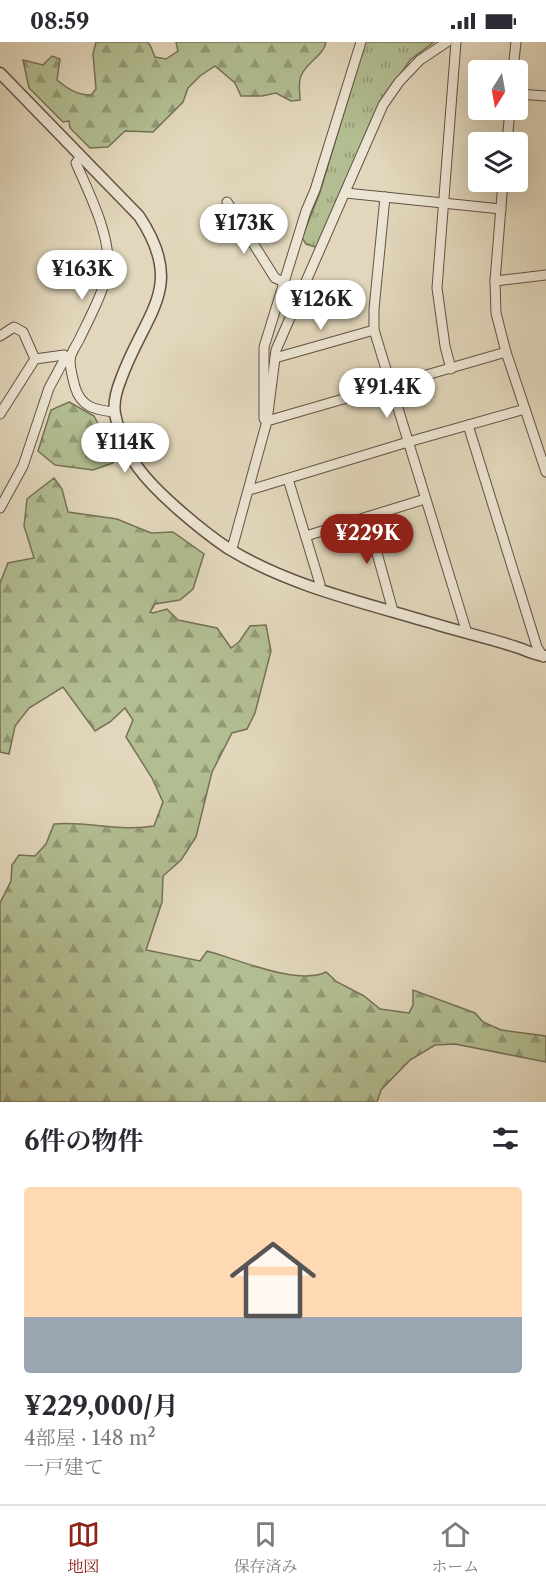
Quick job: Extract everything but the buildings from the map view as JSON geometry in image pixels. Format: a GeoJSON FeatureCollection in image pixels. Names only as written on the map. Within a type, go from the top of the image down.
{"type":"FeatureCollection","features":[{"type":"Feature","properties":{"kind":"street"},"geometry":{"type":"LineString","coordinates":[[267,422],[264,419],[264,347],[361,42]]}},
{"type":"Feature","properties":{"kind":"street"},"geometry":{"type":"LineString","coordinates":[[230,549],[267,422],[276,350],[384,105],[420,60],[447,42]]}},
{"type":"Feature","properties":{"kind":"street"},"geometry":{"type":"LineString","coordinates":[[451,369],[443,334],[437,288],[456,42]]}},
{"type":"Feature","properties":{"kind":"street"},"geometry":{"type":"LineString","coordinates":[[514,60],[516,42]]}},
{"type":"Feature","properties":{"kind":"street"},"geometry":{"type":"LineString","coordinates":[[0,73],[139,216],[158,250],[162,270],[160,289],[118,387],[114,412],[128,455],[158,492],[230,549],[293,580],[467,633],[545,660]]}},
{"type":"Feature","properties":{"kind":"street"},"geometry":{"type":"LineString","coordinates":[[528,95],[546,96]]}},
{"type":"Feature","properties":{"kind":"street"},"geometry":{"type":"LineString","coordinates":[[81,156],[76,163],[94,203],[108,251],[108,270],[70,359],[78,397],[87,406],[114,412]]}},
{"type":"Feature","properties":{"kind":"street"},"geometry":{"type":"LineString","coordinates":[[502,192],[495,280],[496,313],[506,352],[546,472]]}},
{"type":"Feature","properties":{"kind":"street"},"geometry":{"type":"LineString","coordinates":[[346,193],[501,209]]}},
{"type":"Feature","properties":{"kind":"street"},"geometry":{"type":"LineString","coordinates":[[384,197],[374,330],[467,633]]}},
{"type":"Feature","properties":{"kind":"street"},"geometry":{"type":"LineString","coordinates":[[227,202],[271,272],[284,282]]}},
{"type":"Feature","properties":{"kind":"street"},"geometry":{"type":"LineString","coordinates":[[495,280],[546,275]]}},
{"type":"Feature","properties":{"kind":"street"},"geometry":{"type":"LineString","coordinates":[[0,336],[14,327],[23,332],[35,358]]}},
{"type":"Feature","properties":{"kind":"street"},"geometry":{"type":"LineString","coordinates":[[275,358],[374,330]]}},
{"type":"Feature","properties":{"kind":"street"},"geometry":{"type":"LineString","coordinates":[[267,422],[506,352]]}},
{"type":"Feature","properties":{"kind":"street"},"geometry":{"type":"LineString","coordinates":[[35,358],[64,355],[70,359]]}},
{"type":"Feature","properties":{"kind":"street"},"geometry":{"type":"LineString","coordinates":[[0,414],[35,358]]}},
{"type":"Feature","properties":{"kind":"street"},"geometry":{"type":"LineString","coordinates":[[0,508],[23,466],[49,388],[64,360],[70,359]]}},
{"type":"Feature","properties":{"kind":"street"},"geometry":{"type":"LineString","coordinates":[[249,489],[525,409]]}},
{"type":"Feature","properties":{"kind":"street"},"geometry":{"type":"LineString","coordinates":[[468,425],[537,647],[545,660]]}},
{"type":"Feature","properties":{"kind":"street"},"geometry":{"type":"LineString","coordinates":[[288,479],[320,584],[318,589]]}},
{"type":"Feature","properties":{"kind":"street"},"geometry":{"type":"LineString","coordinates":[[306,536],[426,500]]}},
{"type":"Feature","properties":{"kind":"street"},"geometry":{"type":"LineString","coordinates":[[367,518],[393,611]]}},
{"type":"Feature","properties":{"kind":"green space"},"geometry":{"type":"Polygon","coordinates":[[[96,42],[147,42],[155,57],[166,59],[178,51],[176,42],[326,42],[322,51],[303,71],[299,84],[300,100],[291,101],[276,93],[241,96],[235,83],[215,66],[188,88],[183,102],[153,132],[125,131],[108,147],[90,148],[70,128],[69,121],[63,122],[29,88],[23,60],[43,65],[52,56],[60,59],[57,80],[73,91],[91,95],[96,89],[93,54],[96,42]]]}},
{"type":"Feature","properties":{"kind":"green space"},"geometry":{"type":"Polygon","coordinates":[[[365,42],[434,42],[410,60],[380,105],[316,247],[306,244],[302,238],[320,192],[365,42]]]}},
{"type":"Feature","properties":{"kind":"green space"},"geometry":{"type":"Polygon","coordinates":[[[69,402],[94,416],[115,456],[113,463],[93,470],[55,465],[38,451],[51,410],[69,402]]]}},
{"type":"Feature","properties":{"kind":"green space"},"geometry":{"type":"Polygon","coordinates":[[[54,478],[62,489],[68,512],[117,519],[151,533],[173,532],[204,554],[193,589],[180,600],[155,604],[150,612],[167,609],[178,620],[217,628],[231,648],[239,642],[250,626],[266,625],[271,651],[255,713],[247,729],[232,733],[212,772],[196,837],[181,860],[163,876],[162,902],[146,950],[200,961],[207,951],[267,970],[300,976],[326,972],[337,982],[364,996],[380,1009],[409,1013],[413,1005],[413,990],[475,1013],[483,1022],[501,1030],[546,1036],[546,1062],[455,1044],[435,1045],[410,1060],[381,1090],[377,1102],[0,1102],[0,903],[11,881],[12,865],[19,855],[35,856],[46,844],[54,824],[129,828],[154,826],[163,802],[152,778],[126,737],[133,720],[125,708],[110,722],[95,731],[63,687],[29,708],[15,726],[9,754],[0,752],[0,583],[8,563],[34,558],[24,526],[27,499],[54,478]]]}}]}
